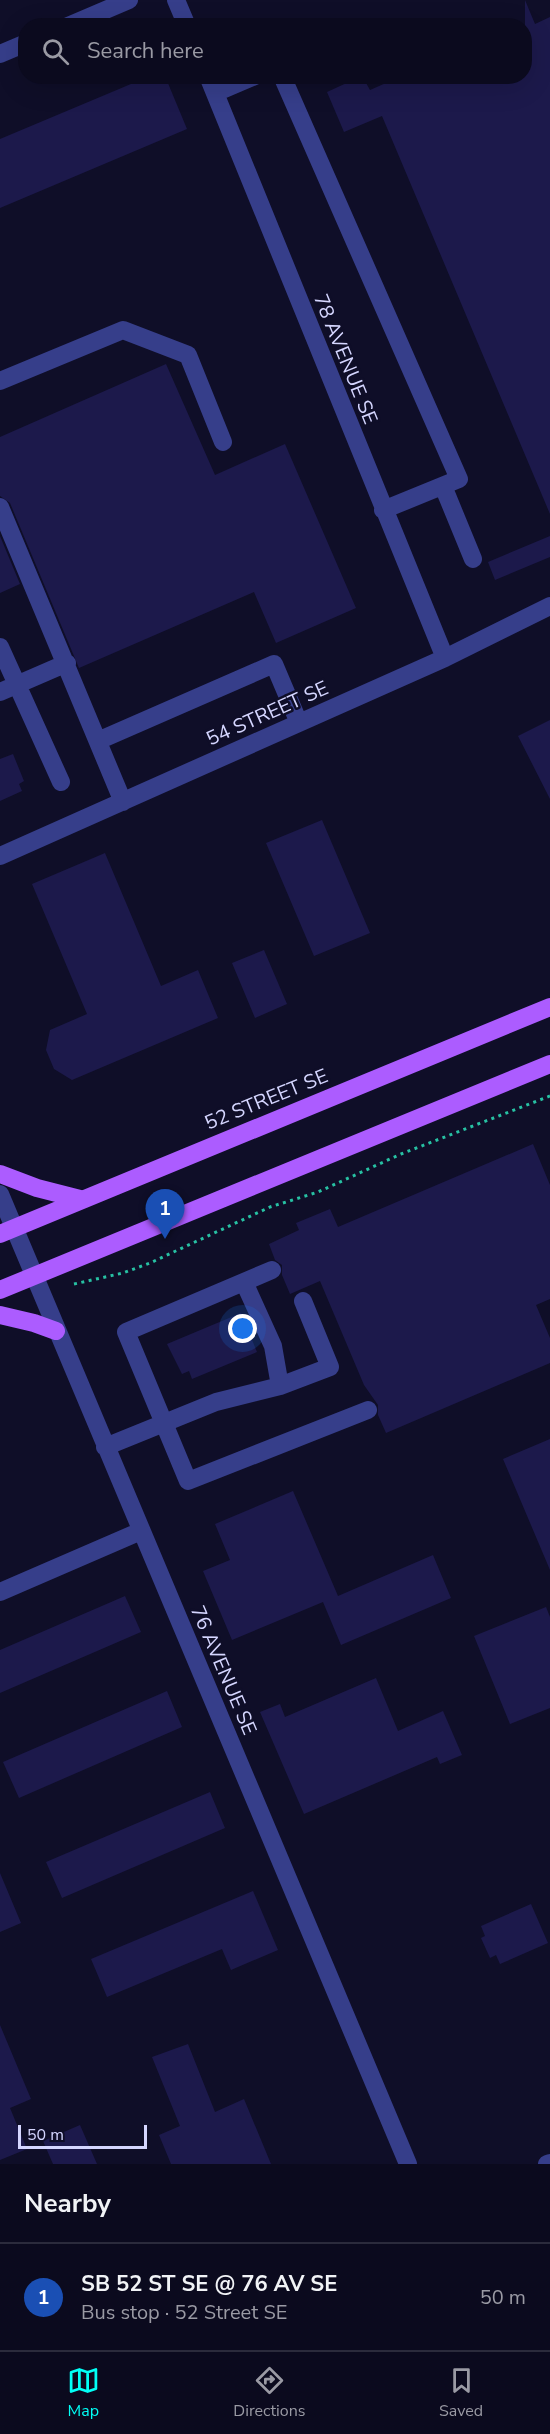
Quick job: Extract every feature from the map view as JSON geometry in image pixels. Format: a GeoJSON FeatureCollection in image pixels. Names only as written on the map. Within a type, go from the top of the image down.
{"type":"FeatureCollection","features":[{"type":"Feature","properties":{"kind":"main road","name":"52 STREET SE"},"geometry":{"type":"LineString","coordinates":[[7,1231],[550,1007]]}},
{"type":"Feature","properties":{"kind":"main road"},"geometry":{"type":"LineString","coordinates":[[0,1290],[550,1064]]}},
{"type":"Feature","properties":{"kind":"main road"},"geometry":{"type":"LineString","coordinates":[[0,1174],[37,1188],[80,1200]]}},
{"type":"Feature","properties":{"kind":"main road"},"geometry":{"type":"LineString","coordinates":[[0,1315],[56,1331]]}},
{"type":"Feature","properties":{"kind":"street"},"geometry":{"type":"LineString","coordinates":[[87,18],[129,0]]}},
{"type":"Feature","properties":{"kind":"street"},"geometry":{"type":"LineString","coordinates":[[176,0],[184,18]]}},
{"type":"Feature","properties":{"kind":"street"},"geometry":{"type":"LineString","coordinates":[[0,54],[18,46]]}},
{"type":"Feature","properties":{"kind":"street"},"geometry":{"type":"LineString","coordinates":[[286,84],[459,479],[383,510]]}},
{"type":"Feature","properties":{"kind":"street","name":"78 AVENUE SE"},"geometry":{"type":"LineString","coordinates":[[211,85],[445,658]]}},
{"type":"Feature","properties":{"kind":"street"},"geometry":{"type":"LineString","coordinates":[[0,381],[123,330],[188,355],[223,442]]}},
{"type":"Feature","properties":{"kind":"street"},"geometry":{"type":"LineString","coordinates":[[443,486],[473,560]]}},
{"type":"Feature","properties":{"kind":"street"},"geometry":{"type":"LineString","coordinates":[[0,507],[100,740],[123,802]]}},
{"type":"Feature","properties":{"kind":"street","name":"54 STREET SE"},"geometry":{"type":"LineString","coordinates":[[0,856],[445,658],[550,606]]}},
{"type":"Feature","properties":{"kind":"street"},"geometry":{"type":"LineString","coordinates":[[0,647],[61,782]]}},
{"type":"Feature","properties":{"kind":"street"},"geometry":{"type":"LineString","coordinates":[[0,692],[67,663]]}},
{"type":"Feature","properties":{"kind":"street"},"geometry":{"type":"LineString","coordinates":[[100,740],[274,664],[299,723]]}},
{"type":"Feature","properties":{"kind":"street","name":"76 AVENUE SE"},"geometry":{"type":"LineString","coordinates":[[0,1194],[7,1231],[33,1276],[408,2164]]}},
{"type":"Feature","properties":{"kind":"street"},"geometry":{"type":"LineString","coordinates":[[272,1270],[126,1332],[188,1481],[368,1410]]}},
{"type":"Feature","properties":{"kind":"street"},"geometry":{"type":"LineString","coordinates":[[244,1282],[273,1347],[279,1386]]}},
{"type":"Feature","properties":{"kind":"street"},"geometry":{"type":"LineString","coordinates":[[105,1447],[216,1402],[279,1386],[330,1367],[303,1301]]}},
{"type":"Feature","properties":{"kind":"street"},"geometry":{"type":"LineString","coordinates":[[0,1592],[141,1531]]}},
{"type":"Feature","properties":{"kind":"path"},"geometry":{"type":"LineString","coordinates":[[74,1284],[123,1273],[150,1263],[270,1207],[318,1192],[401,1154],[550,1096]]}},
{"type":"Feature","properties":{"kind":"building"},"geometry":{"type":"Polygon","coordinates":[[[525,0],[535,24],[550,17],[550,514],[382,116],[344,132],[327,92],[344,84],[367,84],[370,90],[384,84],[532,84],[532,18],[525,18],[525,0]]]}},
{"type":"Feature","properties":{"kind":"building"},"geometry":{"type":"Polygon","coordinates":[[[131,84],[168,84],[187,129],[0,208],[0,139],[131,84]]]}},
{"type":"Feature","properties":{"kind":"building"},"geometry":{"type":"Polygon","coordinates":[[[166,364],[215,475],[285,444],[356,608],[276,643],[254,592],[79,668],[10,503],[0,496],[0,437],[166,364]]]}},
{"type":"Feature","properties":{"kind":"building"},"geometry":{"type":"Polygon","coordinates":[[[0,536],[20,584],[0,593],[0,536]]]}},
{"type":"Feature","properties":{"kind":"building"},"geometry":{"type":"Polygon","coordinates":[[[550,536],[550,557],[495,580],[488,562],[550,536]]]}},
{"type":"Feature","properties":{"kind":"building"},"geometry":{"type":"Polygon","coordinates":[[[550,720],[550,799],[518,736],[550,720]]]}},
{"type":"Feature","properties":{"kind":"building"},"geometry":{"type":"Polygon","coordinates":[[[13,754],[24,781],[19,784],[22,791],[0,801],[0,759],[13,754]]]}},
{"type":"Feature","properties":{"kind":"building"},"geometry":{"type":"Polygon","coordinates":[[[322,820],[370,933],[314,956],[266,843],[322,820]]]}},
{"type":"Feature","properties":{"kind":"building"},"geometry":{"type":"Polygon","coordinates":[[[105,853],[161,986],[198,970],[218,1018],[72,1080],[54,1069],[46,1050],[50,1030],[87,1014],[32,884],[105,853]]]}},
{"type":"Feature","properties":{"kind":"building"},"geometry":{"type":"Polygon","coordinates":[[[264,950],[287,1004],[255,1018],[232,963],[264,950]]]}},
{"type":"Feature","properties":{"kind":"building"},"geometry":{"type":"Polygon","coordinates":[[[533,1144],[550,1185],[550,1299],[536,1305],[550,1338],[550,1363],[386,1433],[378,1415],[378,1405],[364,1385],[320,1281],[290,1294],[282,1275],[282,1265],[275,1260],[269,1244],[299,1230],[296,1223],[330,1209],[338,1227],[533,1144]]]}},
{"type":"Feature","properties":{"kind":"building"},"geometry":{"type":"Polygon","coordinates":[[[241,1313],[257,1352],[192,1379],[189,1371],[182,1374],[167,1344],[241,1313]]]}},
{"type":"Feature","properties":{"kind":"building"},"geometry":{"type":"Polygon","coordinates":[[[550,1439],[550,1570],[503,1459],[550,1439]]]}},
{"type":"Feature","properties":{"kind":"building"},"geometry":{"type":"Polygon","coordinates":[[[293,1491],[338,1596],[433,1555],[451,1598],[341,1645],[323,1602],[232,1640],[203,1571],[230,1560],[215,1524],[293,1491]]]}},
{"type":"Feature","properties":{"kind":"building"},"geometry":{"type":"Polygon","coordinates":[[[125,1596],[141,1632],[0,1693],[0,1650],[125,1596]]]}},
{"type":"Feature","properties":{"kind":"building"},"geometry":{"type":"Polygon","coordinates":[[[546,1607],[550,1617],[550,1708],[510,1724],[474,1636],[546,1607]]]}},
{"type":"Feature","properties":{"kind":"building"},"geometry":{"type":"Polygon","coordinates":[[[376,1678],[398,1731],[443,1711],[462,1755],[440,1764],[437,1757],[304,1814],[260,1712],[280,1704],[285,1717],[376,1678]]]}},
{"type":"Feature","properties":{"kind":"building"},"geometry":{"type":"Polygon","coordinates":[[[167,1691],[182,1727],[19,1798],[3,1762],[167,1691]]]}},
{"type":"Feature","properties":{"kind":"building"},"geometry":{"type":"Polygon","coordinates":[[[210,1792],[225,1828],[62,1898],[46,1862],[210,1792]]]}},
{"type":"Feature","properties":{"kind":"building"},"geometry":{"type":"Polygon","coordinates":[[[0,1873],[21,1923],[0,1932],[0,1873]]]}},
{"type":"Feature","properties":{"kind":"building"},"geometry":{"type":"Polygon","coordinates":[[[253,1891],[278,1950],[231,1970],[222,1949],[107,1997],[91,1959],[253,1891]]]}},
{"type":"Feature","properties":{"kind":"building"},"geometry":{"type":"Polygon","coordinates":[[[531,1904],[548,1943],[500,1964],[496,1955],[490,1958],[481,1938],[485,1936],[481,1926],[531,1904]]]}},
{"type":"Feature","properties":{"kind":"building"},"geometry":{"type":"Polygon","coordinates":[[[0,2025],[31,2099],[10,2108],[27,2149],[0,2160],[0,2025]]]}},
{"type":"Feature","properties":{"kind":"building"},"geometry":{"type":"Polygon","coordinates":[[[188,2044],[215,2112],[244,2099],[271,2164],[171,2164],[159,2135],[180,2126],[152,2057],[188,2044]]]}},
{"type":"Feature","properties":{"kind":"building"},"geometry":{"type":"Polygon","coordinates":[[[80,2125],[97,2164],[53,2164],[43,2141],[80,2125]]]}},
{"type":"Feature","properties":{"kind":"place","name":"SB 52 ST SE @ 76 AV SE"},"geometry":{"type":"Point","coordinates":[165,1239]}}]}
